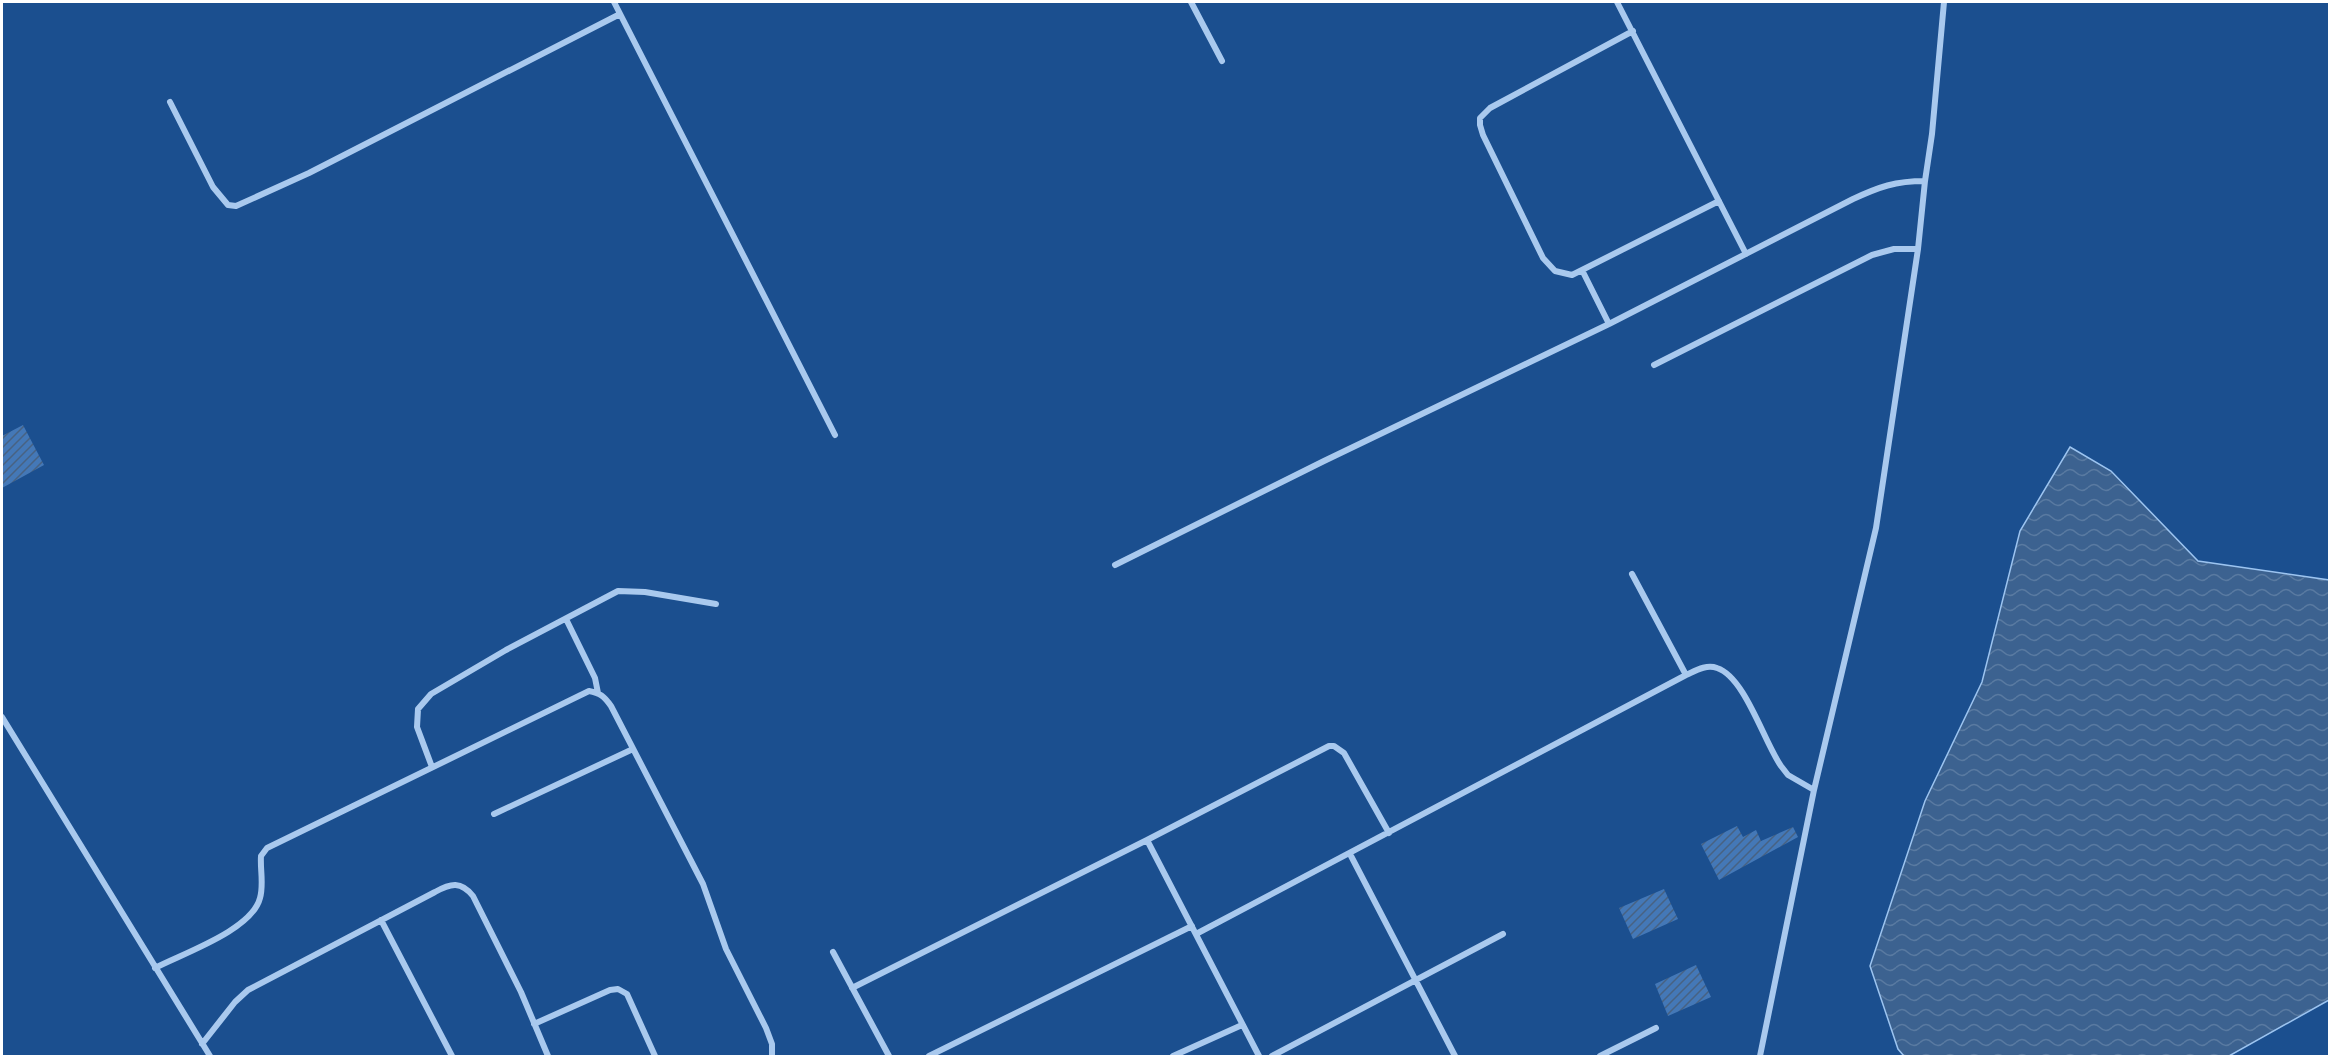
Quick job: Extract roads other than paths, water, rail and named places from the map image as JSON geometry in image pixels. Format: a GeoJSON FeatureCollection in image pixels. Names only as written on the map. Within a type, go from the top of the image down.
{"type":"FeatureCollection","features":[{"type":"Feature","properties":{"kind":"street"},"geometry":{"type":"LineString","coordinates":[[614,2],[835,435]]}},
{"type":"Feature","properties":{"kind":"street"},"geometry":{"type":"LineString","coordinates":[[1191,2],[1222,61]]}},
{"type":"Feature","properties":{"kind":"street"},"geometry":{"type":"LineString","coordinates":[[1617,2],[1746,254]]}},
{"type":"Feature","properties":{"kind":"street"},"geometry":{"type":"LineString","coordinates":[[1760,1056],[1814,790],[1876,528],[1918,249],[1932,134],[1944,2]]}},
{"type":"Feature","properties":{"kind":"street"},"geometry":{"type":"LineString","coordinates":[[170,102],[213,187],[228,205],[236,206],[309,173],[620,14]]}},
{"type":"Feature","properties":{"kind":"street"},"geometry":{"type":"LineString","coordinates":[[1633,31],[1490,108],[1480,118],[1483,135],[1543,258],[1555,271],[1572,276],[1719,201]]}},
{"type":"Feature","properties":{"kind":"street"},"geometry":{"type":"LineString","coordinates":[[1115,565],[1324,461],[1609,324],[1886,184],[1901,181],[1925,181]]}},
{"type":"Feature","properties":{"kind":"street"},"geometry":{"type":"LineString","coordinates":[[1654,365],[1872,255],[1894,249],[1918,249]]}},
{"type":"Feature","properties":{"kind":"street"},"geometry":{"type":"LineString","coordinates":[[1583,272],[1609,324]]}},
{"type":"Feature","properties":{"kind":"street"},"geometry":{"type":"LineString","coordinates":[[1632,574],[1686,675]]}},
{"type":"Feature","properties":{"kind":"street"},"geometry":{"type":"LineString","coordinates":[[432,767],[417,726],[418,709],[423,702],[444,686],[506,650],[618,591],[630,590],[716,604]]}},
{"type":"Feature","properties":{"kind":"street"},"geometry":{"type":"LineString","coordinates":[[566,619],[595,678],[598,693]]}},
{"type":"Feature","properties":{"kind":"street"},"geometry":{"type":"LineString","coordinates":[[1196,934],[1686,675],[1709,667],[1718,668],[1726,673],[1747,699],[1780,766],[1788,776],[1814,790]]}},
{"type":"Feature","properties":{"kind":"street"},"geometry":{"type":"LineString","coordinates":[[155,968],[237,928],[249,918],[256,910],[260,897],[261,856],[267,848],[589,691],[605,697],[703,884],[726,950],[766,1028],[772,1044],[772,1056]]}},
{"type":"Feature","properties":{"kind":"street"},"geometry":{"type":"LineString","coordinates":[[2,717],[210,1056]]}},
{"type":"Feature","properties":{"kind":"street"},"geometry":{"type":"LineString","coordinates":[[852,987],[1147,840],[1329,746],[1334,746],[1344,753],[1389,833]]}},
{"type":"Feature","properties":{"kind":"street"},"geometry":{"type":"LineString","coordinates":[[494,814],[633,749]]}},
{"type":"Feature","properties":{"kind":"street"},"geometry":{"type":"LineString","coordinates":[[1147,840],[1259,1056]]}},
{"type":"Feature","properties":{"kind":"street"},"geometry":{"type":"LineString","coordinates":[[1350,854],[1455,1056]]}},
{"type":"Feature","properties":{"kind":"street"},"geometry":{"type":"LineString","coordinates":[[202,1044],[235,1002],[248,990],[446,886],[455,884],[462,885],[473,896],[499,947],[548,1056]]}},
{"type":"Feature","properties":{"kind":"street"},"geometry":{"type":"LineString","coordinates":[[381,920],[452,1056]]}},
{"type":"Feature","properties":{"kind":"street"},"geometry":{"type":"LineString","coordinates":[[929,1056],[1192,926]]}},
{"type":"Feature","properties":{"kind":"street"},"geometry":{"type":"LineString","coordinates":[[1272,1056],[1503,934]]}},
{"type":"Feature","properties":{"kind":"street"},"geometry":{"type":"LineString","coordinates":[[833,952],[889,1056]]}},
{"type":"Feature","properties":{"kind":"street"},"geometry":{"type":"LineString","coordinates":[[534,1024],[610,990],[618,989],[627,994],[656,1056]]}},
{"type":"Feature","properties":{"kind":"street"},"geometry":{"type":"LineString","coordinates":[[1173,1056],[1242,1025]]}},
{"type":"Feature","properties":{"kind":"street"},"geometry":{"type":"LineString","coordinates":[[1600,1056],[1656,1028]]}},
{"type":"Feature","properties":{"kind":"water"},"geometry":{"type":"Polygon","coordinates":[[[2070,447],[2111,471],[2198,561],[2329,580],[2329,1000],[2229,1056],[1904,1056],[1898,1049],[1870,966],[1925,801],[1982,682],[2020,531],[2070,447]]]}}]}
